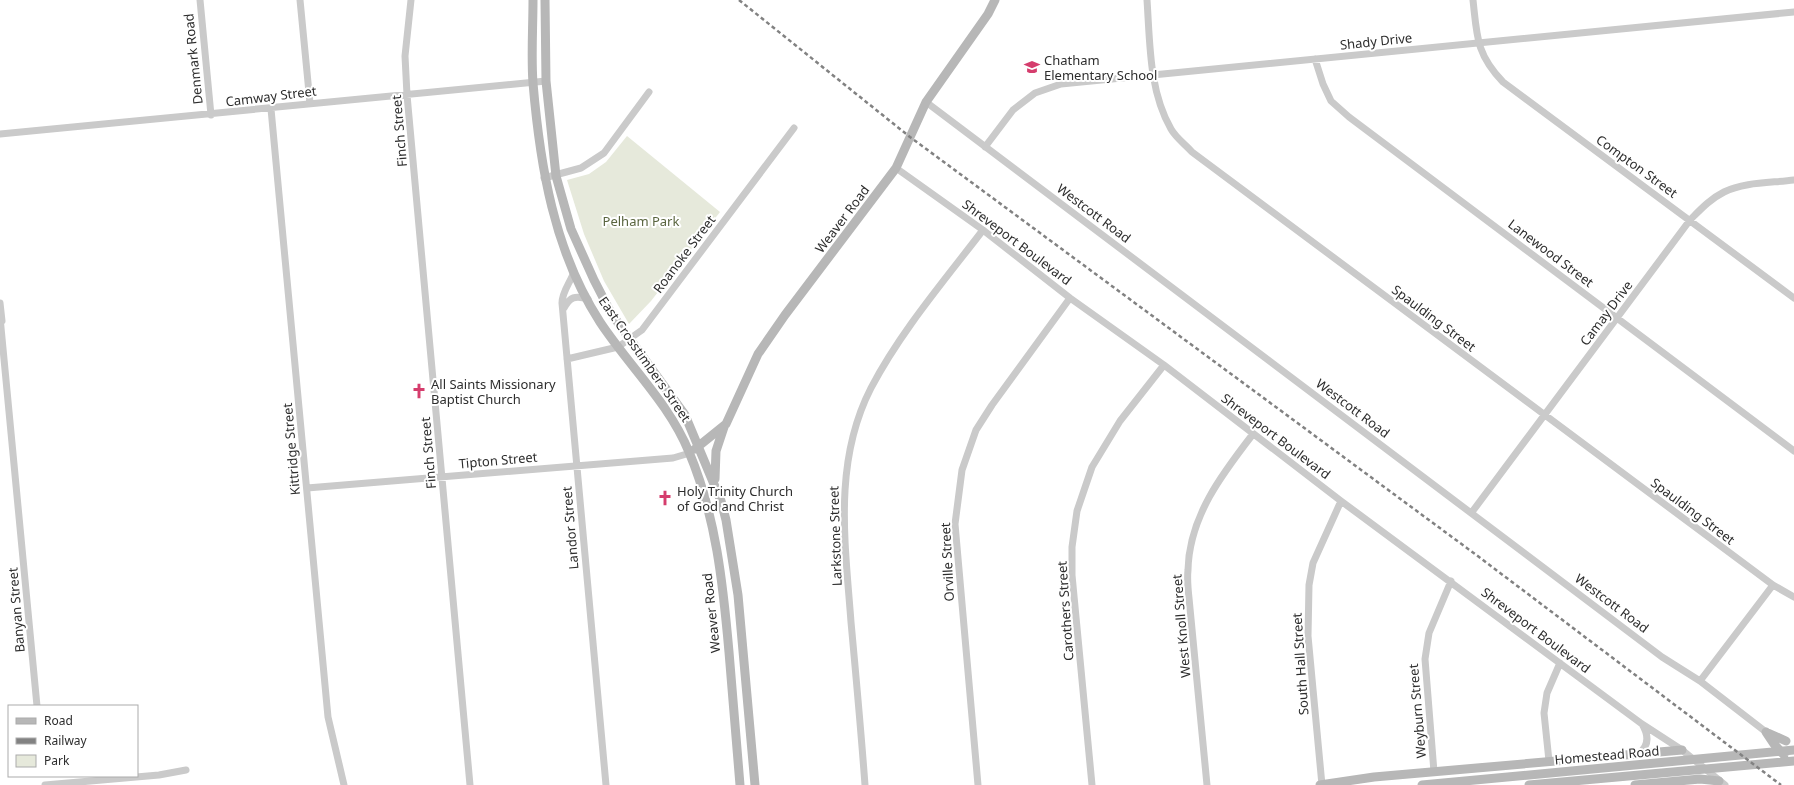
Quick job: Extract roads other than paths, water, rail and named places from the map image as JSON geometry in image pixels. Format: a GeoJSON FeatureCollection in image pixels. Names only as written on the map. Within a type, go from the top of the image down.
{"type":"FeatureCollection","features":[{"type":"Feature","properties":{"kind":"main road","name":"East Crosstimbers Street"},"geometry":{"type":"LineString","coordinates":[[533,0],[533,82],[544,178],[559,236],[574,272],[599,320],[676,424],[690,453]]}},
{"type":"Feature","properties":{"kind":"main road","name":"East Crosstimbers Street"},"geometry":{"type":"LineString","coordinates":[[545,0],[546,81],[556,176],[571,230],[611,313],[686,415],[699,446]]}},
{"type":"Feature","properties":{"kind":"main road","name":"Weaver Road"},"geometry":{"type":"LineString","coordinates":[[740,785],[724,597],[712,523],[706,498],[690,453],[726,424],[758,354],[785,314],[896,168],[926,102],[988,14],[996,0]]}},
{"type":"Feature","properties":{"kind":"main road"},"geometry":{"type":"LineString","coordinates":[[715,484],[716,451],[726,424]]}},
{"type":"Feature","properties":{"kind":"main road","name":"Weaver Road"},"geometry":{"type":"LineString","coordinates":[[699,446],[715,484],[726,520],[738,595],[755,785]]}},
{"type":"Feature","properties":{"kind":"main road"},"geometry":{"type":"LineString","coordinates":[[727,630],[741,630]]}},
{"type":"Feature","properties":{"kind":"main road"},"geometry":{"type":"LineString","coordinates":[[1766,732],[1790,741]]}},
{"type":"Feature","properties":{"kind":"main road"},"geometry":{"type":"LineString","coordinates":[[1766,732],[1778,748],[1794,764]]}},
{"type":"Feature","properties":{"kind":"main road"},"geometry":{"type":"LineString","coordinates":[[1778,748],[1779,745],[1790,741]]}},
{"type":"Feature","properties":{"kind":"main road"},"geometry":{"type":"LineString","coordinates":[[1321,785],[1374,777],[1682,750]]}},
{"type":"Feature","properties":{"kind":"main road","name":"Homestead Road"},"geometry":{"type":"LineString","coordinates":[[1422,785],[1794,750]]}},
{"type":"Feature","properties":{"kind":"main road","name":"Homestead Road"},"geometry":{"type":"LineString","coordinates":[[1529,785],[1794,761]]}},
{"type":"Feature","properties":{"kind":"main road"},"geometry":{"type":"LineString","coordinates":[[1700,779],[1703,777],[1706,770]]}},
{"type":"Feature","properties":{"kind":"main road"},"geometry":{"type":"LineString","coordinates":[[1635,785],[1673,783],[1700,779],[1722,783]]}},
{"type":"Feature","properties":{"kind":"street","name":"Denmark Road"},"geometry":{"type":"LineString","coordinates":[[200,0],[211,115]]}},
{"type":"Feature","properties":{"kind":"street"},"geometry":{"type":"LineString","coordinates":[[300,0],[310,103]]}},
{"type":"Feature","properties":{"kind":"street","name":"Finch Street"},"geometry":{"type":"LineString","coordinates":[[411,0],[405,56],[407,95],[470,785]]}},
{"type":"Feature","properties":{"kind":"street","name":"Spaulding Street"},"geometry":{"type":"LineString","coordinates":[[1147,0],[1153,75],[1158,100],[1172,130],[1192,152],[1773,585],[1794,597]]}},
{"type":"Feature","properties":{"kind":"street","name":"Compton Street"},"geometry":{"type":"LineString","coordinates":[[1473,0],[1478,43],[1483,57],[1493,72],[1503,82],[1794,298]]}},
{"type":"Feature","properties":{"kind":"street","name":"Shady Drive"},"geometry":{"type":"LineString","coordinates":[[985,146],[1013,110],[1035,93],[1061,84],[1794,12]]}},
{"type":"Feature","properties":{"kind":"street","name":"Lanewood Street"},"geometry":{"type":"LineString","coordinates":[[1316,59],[1323,84],[1331,101],[1345,113],[1794,451]]}},
{"type":"Feature","properties":{"kind":"street","name":"Camway Street"},"geometry":{"type":"LineString","coordinates":[[0,134],[211,115],[271,109],[310,103],[546,81]]}},
{"type":"Feature","properties":{"kind":"street"},"geometry":{"type":"LineString","coordinates":[[544,178],[556,176],[581,168],[604,153],[649,92]]}},
{"type":"Feature","properties":{"kind":"street","name":"Westcott Road"},"geometry":{"type":"LineString","coordinates":[[926,102],[1472,512],[1662,657],[1700,681],[1766,732]]}},
{"type":"Feature","properties":{"kind":"street","name":"Kittridge Street"},"geometry":{"type":"LineString","coordinates":[[271,109],[328,717],[344,785]]}},
{"type":"Feature","properties":{"kind":"street","name":"Roanoke Street"},"geometry":{"type":"LineString","coordinates":[[567,359],[618,347],[642,330],[794,128]]}},
{"type":"Feature","properties":{"kind":"street","name":"Shreveport Boulevard"},"geometry":{"type":"LineString","coordinates":[[896,168],[983,230],[1070,298],[1164,365],[1341,501],[1451,581],[1642,724],[1682,750],[1722,783]]}},
{"type":"Feature","properties":{"kind":"street","name":"Camay Drive"},"geometry":{"type":"LineString","coordinates":[[1472,512],[1690,220],[1707,203],[1724,192],[1749,185],[1794,180]]}},
{"type":"Feature","properties":{"kind":"street","name":"Larkstone Street"},"geometry":{"type":"LineString","coordinates":[[865,785],[844,530],[844,481],[848,454],[857,422],[871,388],[920,312],[983,230]]}},
{"type":"Feature","properties":{"kind":"street","name":"Landor Street"},"geometry":{"type":"LineString","coordinates":[[574,272],[562,295],[606,785]]}},
{"type":"Feature","properties":{"kind":"street"},"geometry":{"type":"LineString","coordinates":[[564,308],[568,300],[574,297],[579,296],[588,299]]}},
{"type":"Feature","properties":{"kind":"street","name":"Orville Street"},"geometry":{"type":"LineString","coordinates":[[978,785],[955,524],[962,470],[976,430],[992,405],[1070,298]]}},
{"type":"Feature","properties":{"kind":"street","name":"Banyan Street"},"geometry":{"type":"LineString","coordinates":[[0,303],[37,705]]}},
{"type":"Feature","properties":{"kind":"street","name":"Carothers Street"},"geometry":{"type":"LineString","coordinates":[[1092,785],[1072,575],[1072,548],[1077,512],[1092,468],[1120,421],[1164,365]]}},
{"type":"Feature","properties":{"kind":"street","name":"West Knoll Street"},"geometry":{"type":"LineString","coordinates":[[1207,785],[1189,598],[1188,569],[1193,535],[1201,512],[1222,475],[1253,434]]}},
{"type":"Feature","properties":{"kind":"street","name":"Tipton Street"},"geometry":{"type":"LineString","coordinates":[[307,488],[673,458],[690,453]]}},
{"type":"Feature","properties":{"kind":"street","name":"South Hall Street"},"geometry":{"type":"LineString","coordinates":[[1321,785],[1308,636],[1308,585],[1314,562],[1341,501]]}},
{"type":"Feature","properties":{"kind":"street","name":"Weyburn Street"},"geometry":{"type":"LineString","coordinates":[[1434,772],[1425,659],[1429,633],[1451,581]]}},
{"type":"Feature","properties":{"kind":"street"},"geometry":{"type":"LineString","coordinates":[[1700,681],[1773,585]]}},
{"type":"Feature","properties":{"kind":"street"},"geometry":{"type":"LineString","coordinates":[[1549,762],[1544,714],[1547,693],[1560,663]]}},
{"type":"Feature","properties":{"kind":"street"},"geometry":{"type":"LineString","coordinates":[[1639,753],[1645,747],[1647,737],[1642,724]]}},
{"type":"Feature","properties":{"kind":"street"},"geometry":{"type":"LineString","coordinates":[[138,777],[186,770]]}},
{"type":"Feature","properties":{"kind":"street"},"geometry":{"type":"LineString","coordinates":[[44,785],[136,777]]}},
{"type":"Feature","properties":{"kind":"railway"},"geometry":{"type":"LineString","coordinates":[[739,0],[910,137],[1475,554],[1781,785]]}},
{"type":"Feature","properties":{"kind":"place","name":"Chatham Elementary School"},"geometry":{"type":"Point","coordinates":[1032,67]}},
{"type":"Feature","properties":{"kind":"place","name":"All Saints Missionary Baptist Church"},"geometry":{"type":"Point","coordinates":[419,391]}},
{"type":"Feature","properties":{"kind":"place","name":"Holy Trinity Church of God and Christ"},"geometry":{"type":"Point","coordinates":[665,498]}},
{"type":"Feature","properties":{"kind":"park label","name":"Pelham Park"},"geometry":{"type":"Point","coordinates":[641,221]}}]}
